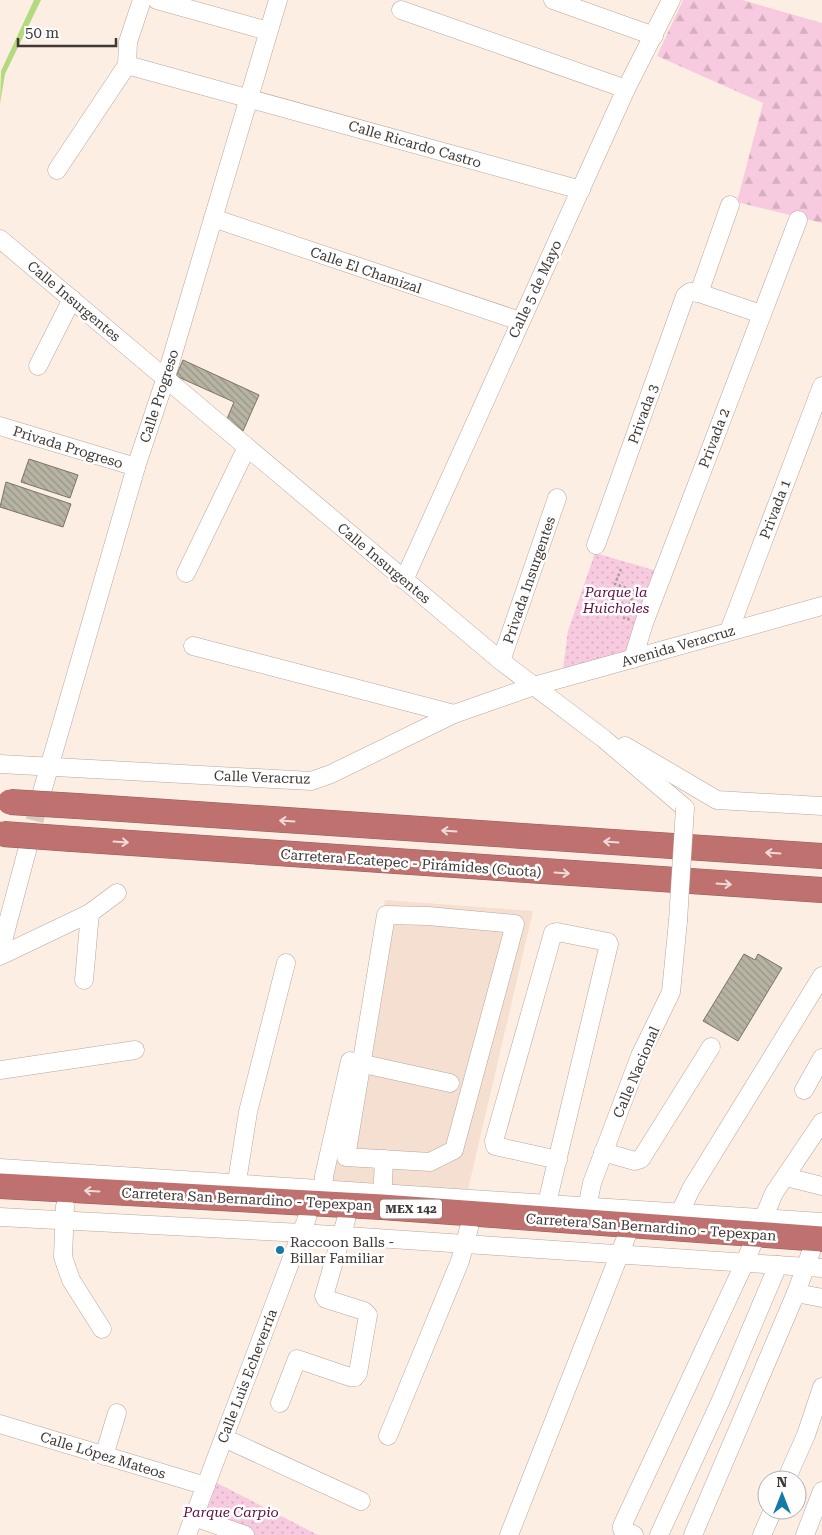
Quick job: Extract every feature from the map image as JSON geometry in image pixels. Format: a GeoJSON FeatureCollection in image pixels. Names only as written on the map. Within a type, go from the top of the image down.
{"type":"FeatureCollection","features":[{"type":"Feature","properties":{"kind":"highway"},"geometry":{"type":"LineString","coordinates":[[5,802],[822,856]]}},
{"type":"Feature","properties":{"kind":"highway","name":"Carretera Ecatepec - Pirámides (Cuota)"},"geometry":{"type":"LineString","coordinates":[[1,834],[822,890]]}},
{"type":"Feature","properties":{"kind":"highway","name":"Carretera San Bernardino - Tepexpan"},"geometry":{"type":"LineString","coordinates":[[0,1186],[236,1191],[314,1211],[343,1228],[467,1236],[754,1240]]}},
{"type":"Feature","properties":{"kind":"highway","name":"Carretera San Bernardino - Tepexpan"},"geometry":{"type":"LineString","coordinates":[[0,1203],[65,1214],[314,1211],[383,1200],[585,1214],[625,1239]]}},
{"type":"Feature","properties":{"kind":"highway","name":"Carretera San Bernardino - Tepexpan"},"geometry":{"type":"LineString","coordinates":[[625,1239],[675,1221],[816,1256]]}},
{"type":"Feature","properties":{"kind":"street"},"geometry":{"type":"LineString","coordinates":[[57,170],[127,64],[128,42],[142,0]]}},
{"type":"Feature","properties":{"kind":"street"},"geometry":{"type":"LineString","coordinates":[[157,0],[268,31]]}},
{"type":"Feature","properties":{"kind":"street","name":"Calle Progreso"},"geometry":{"type":"LineString","coordinates":[[42,792],[136,467],[166,377],[278,0]]}},
{"type":"Feature","properties":{"kind":"street"},"geometry":{"type":"LineString","coordinates":[[554,0],[654,36]]}},
{"type":"Feature","properties":{"kind":"street","name":"Calle 5 de Mayo"},"geometry":{"type":"LineString","coordinates":[[404,580],[520,321],[582,190],[626,89],[671,0]]}},
{"type":"Feature","properties":{"kind":"street"},"geometry":{"type":"LineString","coordinates":[[401,10],[626,89]]}},
{"type":"Feature","properties":{"kind":"street","name":"Calle Ricardo Castro"},"geometry":{"type":"LineString","coordinates":[[127,64],[582,190]]}},
{"type":"Feature","properties":{"kind":"street"},"geometry":{"type":"LineString","coordinates":[[730,205],[698,293],[761,314]]}},
{"type":"Feature","properties":{"kind":"street","name":"Calle El Chamizal"},"geometry":{"type":"LineString","coordinates":[[213,218],[520,321]]}},
{"type":"Feature","properties":{"kind":"street","name":"Privada 2"},"geometry":{"type":"LineString","coordinates":[[633,659],[644,623],[798,220]]}},
{"type":"Feature","properties":{"kind":"street","name":"Calle Insurgentes"},"geometry":{"type":"LineString","coordinates":[[0,239],[501,661],[604,739],[685,808],[678,920]]}},
{"type":"Feature","properties":{"kind":"street","name":"Privada 3"},"geometry":{"type":"LineString","coordinates":[[596,545],[685,296],[690,292],[698,293]]}},
{"type":"Feature","properties":{"kind":"street"},"geometry":{"type":"LineString","coordinates":[[38,366],[72,299]]}},
{"type":"Feature","properties":{"kind":"street","name":"Privada 1"},"geometry":{"type":"LineString","coordinates":[[729,631],[822,386]]}},
{"type":"Feature","properties":{"kind":"street","name":"Privada Progreso"},"geometry":{"type":"LineString","coordinates":[[0,426],[136,467]]}},
{"type":"Feature","properties":{"kind":"street"},"geometry":{"type":"LineString","coordinates":[[186,573],[247,447]]}},
{"type":"Feature","properties":{"kind":"street","name":"Privada Insurgentes"},"geometry":{"type":"LineString","coordinates":[[501,661],[557,498]]}},
{"type":"Feature","properties":{"kind":"street","name":"Avenida Veracruz"},"geometry":{"type":"LineString","coordinates":[[534,686],[822,606]]}},
{"type":"Feature","properties":{"kind":"street"},"geometry":{"type":"LineString","coordinates":[[193,646],[454,714]]}},
{"type":"Feature","properties":{"kind":"street","name":"Calle Veracruz"},"geometry":{"type":"LineString","coordinates":[[0,764],[311,781],[331,774],[454,714],[534,686]]}},
{"type":"Feature","properties":{"kind":"street"},"geometry":{"type":"LineString","coordinates":[[604,739],[624,745],[717,800],[822,806]]}},
{"type":"Feature","properties":{"kind":"street"},"geometry":{"type":"LineString","coordinates":[[0,952],[28,848]]}},
{"type":"Feature","properties":{"kind":"street"},"geometry":{"type":"LineString","coordinates":[[0,956],[90,913],[117,893]]}},
{"type":"Feature","properties":{"kind":"street"},"geometry":{"type":"LineString","coordinates":[[84,980],[90,913]]}},
{"type":"Feature","properties":{"kind":"street"},"geometry":{"type":"LineString","coordinates":[[386,914],[515,924],[454,1150],[430,1162],[346,1157],[361,1062],[386,914]]}},
{"type":"Feature","properties":{"kind":"street","name":"Calle Nacional"},"geometry":{"type":"LineString","coordinates":[[585,1214],[604,1152],[640,1056],[671,992],[678,920]]}},
{"type":"Feature","properties":{"kind":"street"},"geometry":{"type":"LineString","coordinates":[[547,1203],[558,1160],[609,944],[608,942],[557,932],[553,933],[494,1140],[495,1146],[558,1160]]}},
{"type":"Feature","properties":{"kind":"street"},"geometry":{"type":"LineString","coordinates":[[0,1168],[236,1191],[248,1112],[286,963]]}},
{"type":"Feature","properties":{"kind":"street"},"geometry":{"type":"LineString","coordinates":[[384,1159],[383,1200],[547,1203],[585,1214],[675,1221],[822,976]]}},
{"type":"Feature","properties":{"kind":"street"},"geometry":{"type":"LineString","coordinates":[[604,1152],[638,1161],[710,1047]]}},
{"type":"Feature","properties":{"kind":"street"},"geometry":{"type":"LineString","coordinates":[[0,1070],[135,1050]]}},
{"type":"Feature","properties":{"kind":"street"},"geometry":{"type":"LineString","coordinates":[[804,1090],[822,1058]]}},
{"type":"Feature","properties":{"kind":"street"},"geometry":{"type":"LineString","coordinates":[[361,1062],[450,1083]]}},
{"type":"Feature","properties":{"kind":"street","name":"Calle Luis Echeverría"},"geometry":{"type":"LineString","coordinates":[[188,1535],[224,1438],[314,1211],[348,1063],[361,1062]]}},
{"type":"Feature","properties":{"kind":"street"},"geometry":{"type":"LineString","coordinates":[[634,1535],[622,1529],[622,1526],[774,1193],[822,1122]]}},
{"type":"Feature","properties":{"kind":"street"},"geometry":{"type":"LineString","coordinates":[[786,1177],[822,1186]]}},
{"type":"Feature","properties":{"kind":"street"},"geometry":{"type":"LineString","coordinates":[[0,1217],[65,1214],[63,1257],[71,1280],[102,1329]]}},
{"type":"Feature","properties":{"kind":"street"},"geometry":{"type":"LineString","coordinates":[[754,1240],[822,1222]]}},
{"type":"Feature","properties":{"kind":"street"},"geometry":{"type":"LineString","coordinates":[[280,1403],[297,1359],[350,1377],[356,1377],[358,1373],[368,1315],[364,1311],[324,1296],[343,1228]]}},
{"type":"Feature","properties":{"kind":"street"},"geometry":{"type":"LineString","coordinates":[[388,1436],[467,1236]]}},
{"type":"Feature","properties":{"kind":"street"},"geometry":{"type":"LineString","coordinates":[[509,1535],[625,1239]]}},
{"type":"Feature","properties":{"kind":"street"},"geometry":{"type":"LineString","coordinates":[[754,1240],[778,1265]]}},
{"type":"Feature","properties":{"kind":"street"},"geometry":{"type":"LineString","coordinates":[[778,1265],[816,1256]]}},
{"type":"Feature","properties":{"kind":"street"},"geometry":{"type":"LineString","coordinates":[[693,1535],[796,1293],[816,1256]]}},
{"type":"Feature","properties":{"kind":"street"},"geometry":{"type":"LineString","coordinates":[[659,1535],[721,1400],[778,1265]]}},
{"type":"Feature","properties":{"kind":"street"},"geometry":{"type":"LineString","coordinates":[[796,1293],[822,1298]]}},
{"type":"Feature","properties":{"kind":"street"},"geometry":{"type":"LineString","coordinates":[[790,1470],[806,1435],[822,1387]]}},
{"type":"Feature","properties":{"kind":"street"},"geometry":{"type":"LineString","coordinates":[[104,1456],[117,1413]]}},
{"type":"Feature","properties":{"kind":"street","name":"Calle López Mateos"},"geometry":{"type":"LineString","coordinates":[[0,1424],[206,1486]]}},
{"type":"Feature","properties":{"kind":"street"},"geometry":{"type":"LineString","coordinates":[[224,1438],[361,1501]]}},
{"type":"Feature","properties":{"kind":"street"},"geometry":{"type":"LineString","coordinates":[[805,1535],[822,1491]]}},
{"type":"Feature","properties":{"kind":"street"},"geometry":{"type":"LineString","coordinates":[[194,1516],[245,1535]]}},
{"type":"Feature","properties":{"kind":"street"},"geometry":{"type":"LineString","coordinates":[[762,1535],[769,1520]]}},
{"type":"Feature","properties":{"kind":"path"},"geometry":{"type":"LineString","coordinates":[[621,569],[616,584],[635,591],[624,618],[644,623]]}},
{"type":"Feature","properties":{"kind":"shaded area"},"geometry":{"type":"Polygon","coordinates":[[[34,0],[41,0],[5,74],[0,104],[1,71],[34,0]]]}},
{"type":"Feature","properties":{"kind":"shaded area"},"geometry":{"type":"Polygon","coordinates":[[[385,900],[533,911],[466,1198],[325,1189],[385,900]]]}},
{"type":"Feature","properties":{"kind":"green space"},"geometry":{"type":"Polygon","coordinates":[[[683,0],[742,0],[822,23],[822,223],[737,202],[763,103],[657,56],[683,0]]]}},
{"type":"Feature","properties":{"kind":"green space","name":"Parque la Huicholes"},"geometry":{"type":"Polygon","coordinates":[[[595,553],[664,573],[630,658],[562,676],[568,631],[595,553]]]}},
{"type":"Feature","properties":{"kind":"green space","name":"Parque Carpio"},"geometry":{"type":"Polygon","coordinates":[[[217,1483],[318,1535],[238,1535],[202,1523],[217,1483]]]}},
{"type":"Feature","properties":{"kind":"building"},"geometry":{"type":"Polygon","coordinates":[[[183,360],[259,395],[243,431],[227,419],[234,402],[176,376],[183,360]]]}},
{"type":"Feature","properties":{"kind":"building"},"geometry":{"type":"Polygon","coordinates":[[[29,459],[78,475],[70,498],[21,482],[29,459]]]}},
{"type":"Feature","properties":{"kind":"building"},"geometry":{"type":"Polygon","coordinates":[[[6,482],[71,504],[63,527],[0,507],[6,482]]]}},
{"type":"Feature","properties":{"kind":"building"},"geometry":{"type":"Polygon","coordinates":[[[744,954],[755,960],[758,954],[782,968],[738,1041],[703,1021],[744,954]]]}},
{"type":"Feature","properties":{"kind":"tunnel"},"geometry":{"type":"LineString","coordinates":[[28,847],[41,795]]}},
{"type":"Feature","properties":{"kind":"place","name":"Raccoon Balls - Billar Familiar"},"geometry":{"type":"Point","coordinates":[280,1250]}}]}
